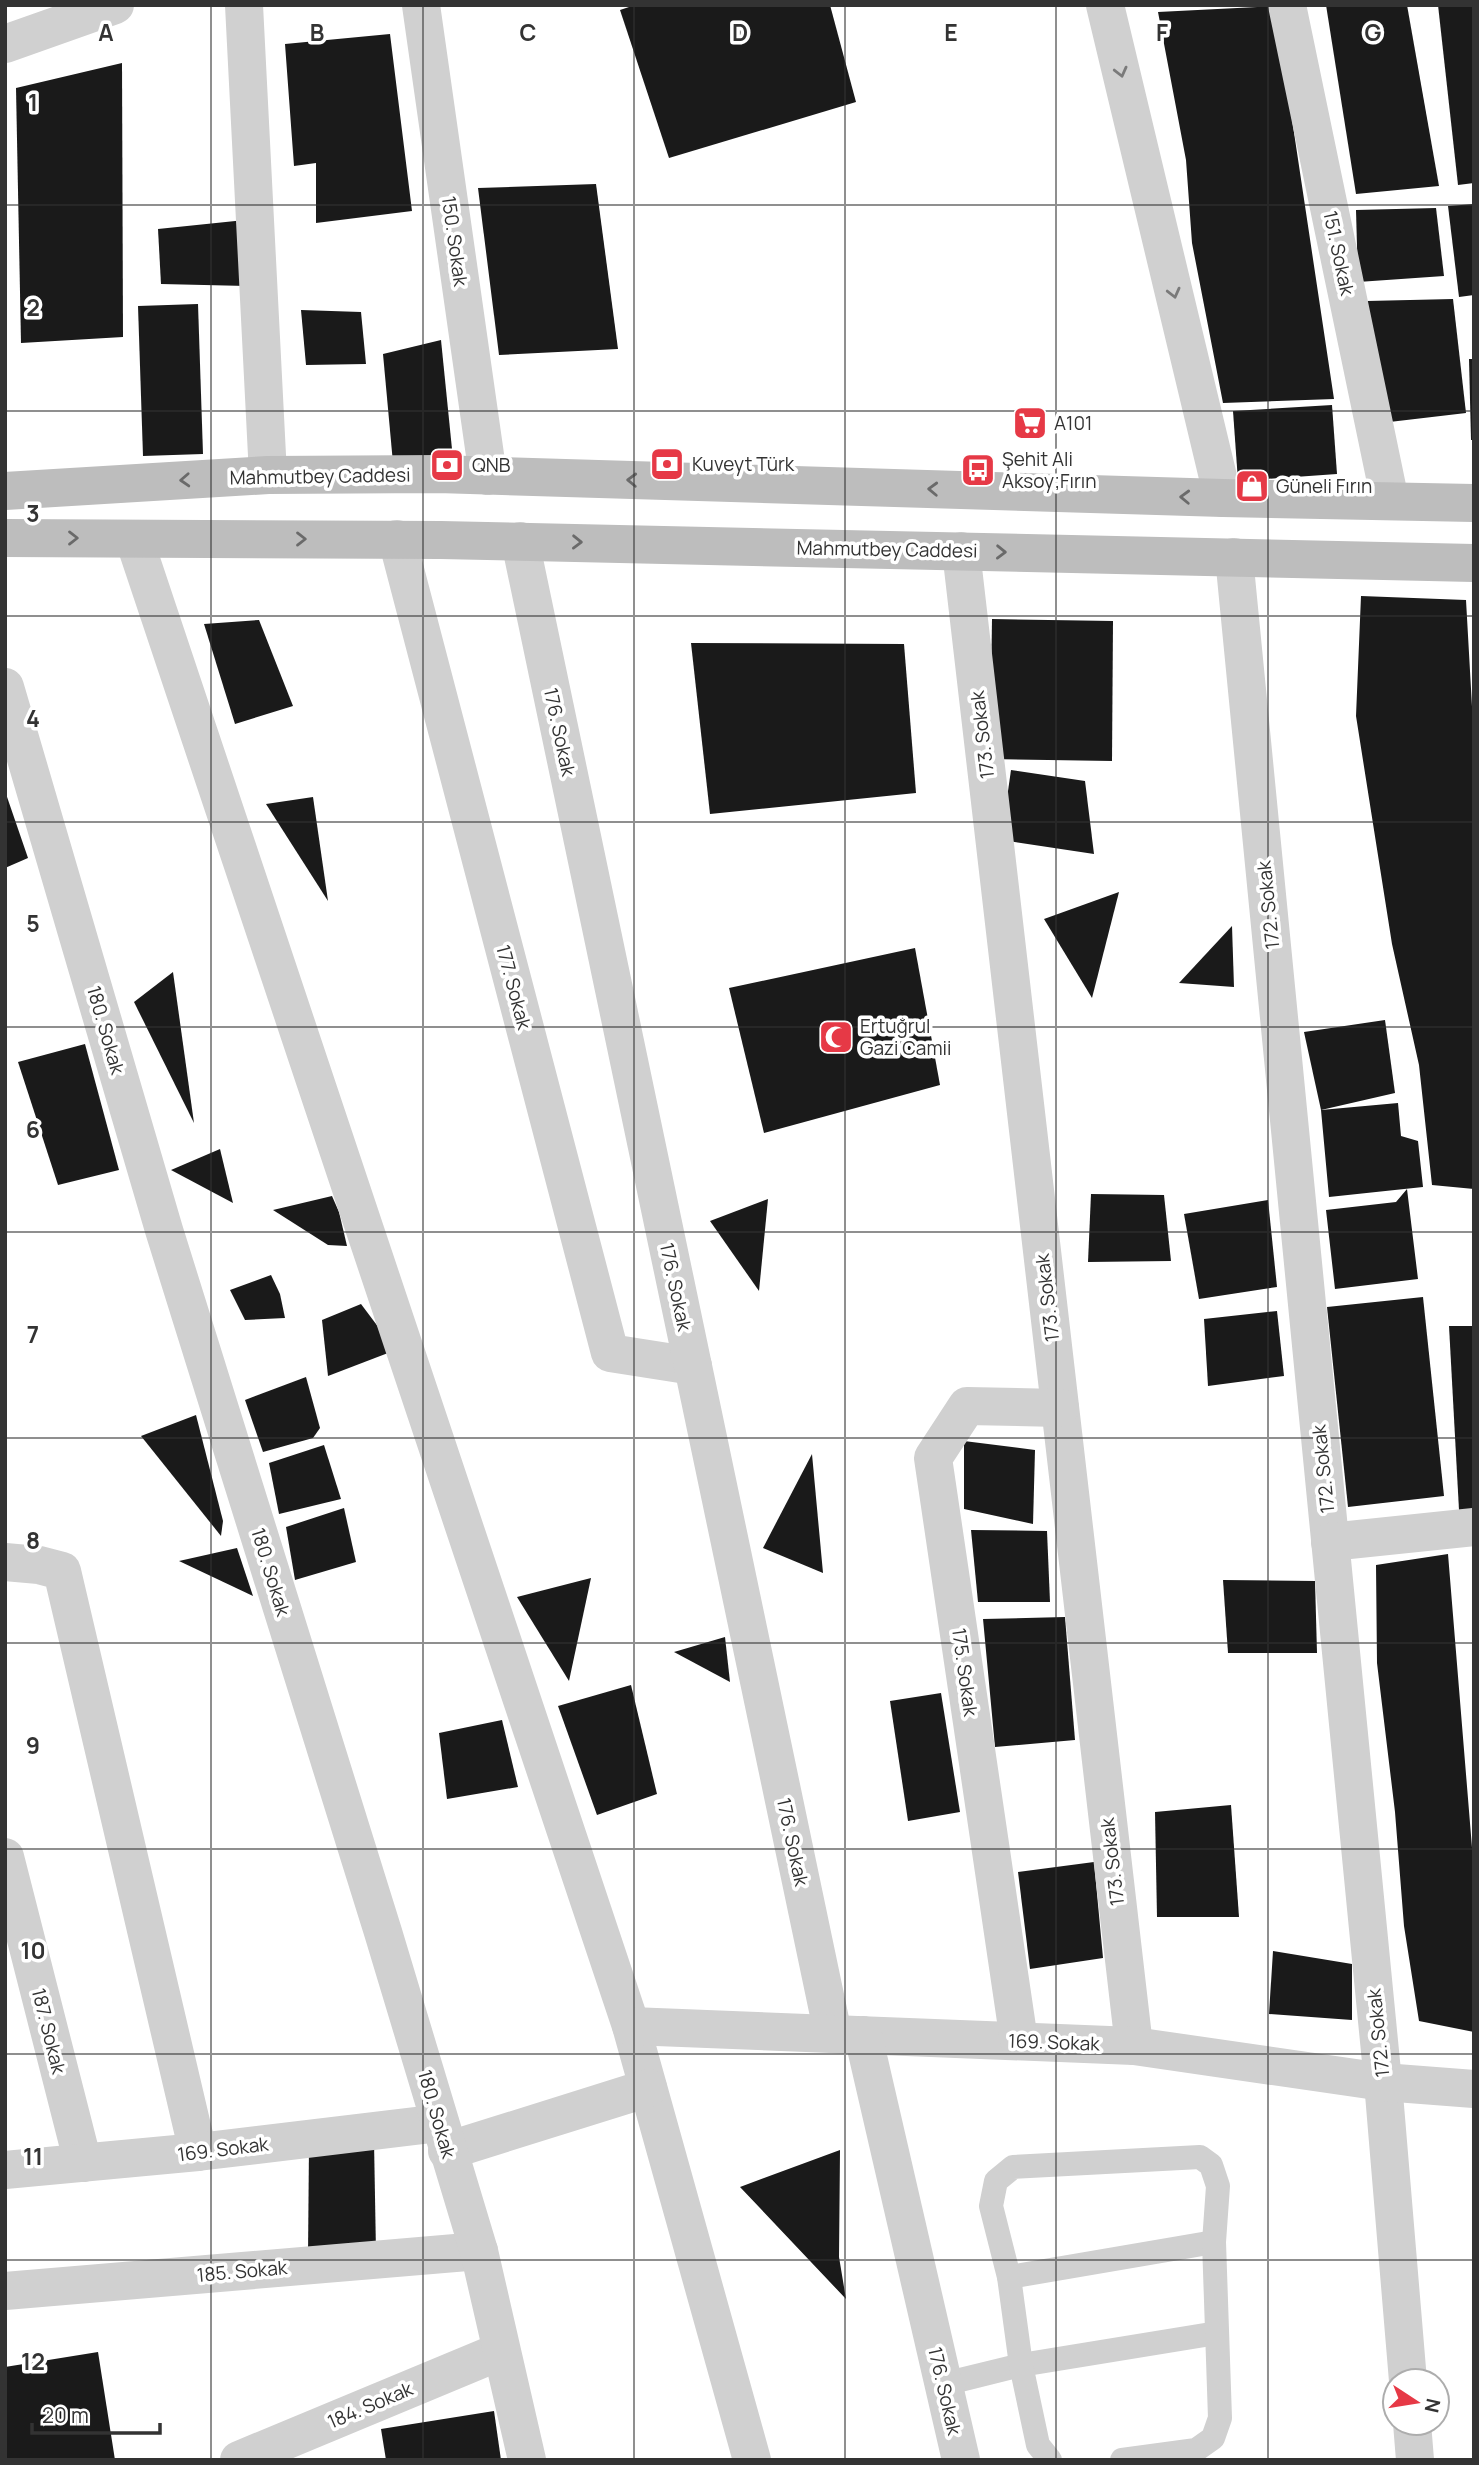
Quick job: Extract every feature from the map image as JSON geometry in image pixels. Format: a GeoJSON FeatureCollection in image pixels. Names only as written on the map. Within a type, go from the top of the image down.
{"type":"FeatureCollection","features":[{"type":"Feature","properties":{"kind":"main road","name":"Mahmutbey Caddesi"},"geometry":{"type":"LineString","coordinates":[[5,491],[268,475],[488,476],[1474,503]]}},
{"type":"Feature","properties":{"kind":"main road","name":"Mahmutbey Caddesi"},"geometry":{"type":"LineString","coordinates":[[5,538],[520,541],[1474,563]]}},
{"type":"Feature","properties":{"kind":"street"},"geometry":{"type":"LineString","coordinates":[[5,44],[115,5]]}},
{"type":"Feature","properties":{"kind":"street"},"geometry":{"type":"LineString","coordinates":[[244,5],[268,475]]}},
{"type":"Feature","properties":{"kind":"street","name":"150. Sokak"},"geometry":{"type":"LineString","coordinates":[[421,5],[488,476]]}},
{"type":"Feature","properties":{"kind":"street"},"geometry":{"type":"LineString","coordinates":[[1105,5],[1223,498]]}},
{"type":"Feature","properties":{"kind":"street","name":"151. Sokak"},"geometry":{"type":"LineString","coordinates":[[1287,5],[1390,501]]}},
{"type":"Feature","properties":{"kind":"street"},"geometry":{"type":"LineString","coordinates":[[134,539],[631,2026],[752,2460]]}},
{"type":"Feature","properties":{"kind":"street","name":"177. Sokak"},"geometry":{"type":"LineString","coordinates":[[397,539],[610,1353],[693,1366]]}},
{"type":"Feature","properties":{"kind":"street","name":"176. Sokak"},"geometry":{"type":"LineString","coordinates":[[520,541],[693,1366],[848,2034],[944,2384],[961,2460]]}},
{"type":"Feature","properties":{"kind":"street","name":"173. Sokak"},"geometry":{"type":"LineString","coordinates":[[961,551],[1134,2046]]}},
{"type":"Feature","properties":{"kind":"street","name":"172. Sokak"},"geometry":{"type":"LineString","coordinates":[[1234,557],[1382,2082],[1407,2367]]}},
{"type":"Feature","properties":{"kind":"street","name":"180. Sokak"},"geometry":{"type":"LineString","coordinates":[[5,687],[168,1243],[479,2251],[527,2460]]}},
{"type":"Feature","properties":{"kind":"street","name":"175. Sokak"},"geometry":{"type":"LineString","coordinates":[[1019,2041],[933,1458],[967,1406],[1060,1408]]}},
{"type":"Feature","properties":{"kind":"street"},"geometry":{"type":"LineString","coordinates":[[1330,1542],[1474,1527]]}},
{"type":"Feature","properties":{"kind":"street"},"geometry":{"type":"LineString","coordinates":[[5,1562],[39,1564],[62,1571],[198,2152]]}},
{"type":"Feature","properties":{"kind":"street","name":"187. Sokak"},"geometry":{"type":"LineString","coordinates":[[5,1857],[83,2164]]}},
{"type":"Feature","properties":{"kind":"street","name":"169. Sokak"},"geometry":{"type":"LineString","coordinates":[[631,2026],[1134,2046],[1382,2082],[1474,2089]]}},
{"type":"Feature","properties":{"kind":"street","name":"169. Sokak"},"geometry":{"type":"LineString","coordinates":[[5,2170],[198,2152],[444,2137],[648,2088]]}},
{"type":"Feature","properties":{"kind":"street","name":"185. Sokak"},"geometry":{"type":"LineString","coordinates":[[5,2291],[479,2251]]}},
{"type":"Feature","properties":{"kind":"street","name":"184. Sokak"},"geometry":{"type":"LineString","coordinates":[[241,2459],[501,2351]]}},
{"type":"Feature","properties":{"kind":"street"},"geometry":{"type":"LineString","coordinates":[[1413,2437],[1415,2460]]}},
{"type":"Feature","properties":{"kind":"lane"},"geometry":{"type":"LineString","coordinates":[[1049,2460],[1038,2445],[1021,2365],[1009,2277],[991,2206],[996,2181],[1013,2168],[1200,2157],[1211,2165],[1218,2186],[1214,2242],[1220,2418],[1213,2438],[1196,2450],[1122,2460]]}},
{"type":"Feature","properties":{"kind":"lane"},"geometry":{"type":"LineString","coordinates":[[1009,2277],[1214,2242]]}},
{"type":"Feature","properties":{"kind":"lane"},"geometry":{"type":"LineString","coordinates":[[944,2384],[1021,2365],[1217,2333]]}},
{"type":"Feature","properties":{"kind":"building"},"geometry":{"type":"Polygon","coordinates":[[[635,5],[830,5],[856,102],[669,158],[620,10],[635,5]]]}},
{"type":"Feature","properties":{"kind":"building"},"geometry":{"type":"Polygon","coordinates":[[[1326,5],[1407,5],[1439,186],[1356,194],[1326,5]]]}},
{"type":"Feature","properties":{"kind":"building"},"geometry":{"type":"Polygon","coordinates":[[[1438,5],[1474,5],[1474,183],[1458,185],[1438,5]]]}},
{"type":"Feature","properties":{"kind":"building"},"geometry":{"type":"Polygon","coordinates":[[[1275,6],[1334,399],[1223,403],[1192,243],[1186,160],[1158,12],[1275,6]]]}},
{"type":"Feature","properties":{"kind":"building"},"geometry":{"type":"Polygon","coordinates":[[[390,34],[412,211],[316,223],[316,163],[294,166],[285,44],[390,34]]]}},
{"type":"Feature","properties":{"kind":"building"},"geometry":{"type":"Polygon","coordinates":[[[122,63],[123,337],[21,343],[16,88],[122,63]]]}},
{"type":"Feature","properties":{"kind":"building"},"geometry":{"type":"Polygon","coordinates":[[[596,184],[618,349],[499,355],[478,188],[596,184]]]}},
{"type":"Feature","properties":{"kind":"building"},"geometry":{"type":"Polygon","coordinates":[[[1474,204],[1474,295],[1459,297],[1448,206],[1474,204]]]}},
{"type":"Feature","properties":{"kind":"building"},"geometry":{"type":"Polygon","coordinates":[[[1436,208],[1444,276],[1358,282],[1356,210],[1436,208]]]}},
{"type":"Feature","properties":{"kind":"building"},"geometry":{"type":"Polygon","coordinates":[[[245,220],[247,286],[161,284],[158,229],[245,220]]]}},
{"type":"Feature","properties":{"kind":"building"},"geometry":{"type":"Polygon","coordinates":[[[1453,299],[1466,413],[1381,423],[1367,301],[1453,299]]]}},
{"type":"Feature","properties":{"kind":"building"},"geometry":{"type":"Polygon","coordinates":[[[198,304],[203,454],[143,456],[138,306],[198,304]]]}},
{"type":"Feature","properties":{"kind":"building"},"geometry":{"type":"Polygon","coordinates":[[[301,310],[361,312],[366,364],[306,365],[301,310]]]}},
{"type":"Feature","properties":{"kind":"building"},"geometry":{"type":"Polygon","coordinates":[[[441,340],[453,459],[394,474],[383,354],[441,340]]]}},
{"type":"Feature","properties":{"kind":"building"},"geometry":{"type":"Polygon","coordinates":[[[1469,359],[1474,359],[1474,440],[1471,440],[1469,359]]]}},
{"type":"Feature","properties":{"kind":"building"},"geometry":{"type":"Polygon","coordinates":[[[1332,405],[1337,474],[1238,481],[1233,411],[1332,405]]]}},
{"type":"Feature","properties":{"kind":"building"},"geometry":{"type":"Polygon","coordinates":[[[1361,596],[1466,600],[1474,742],[1474,1189],[1432,1185],[1419,1065],[1392,944],[1356,716],[1361,596]]]}},
{"type":"Feature","properties":{"kind":"building"},"geometry":{"type":"Polygon","coordinates":[[[992,619],[1113,621],[1112,761],[990,759],[992,619]]]}},
{"type":"Feature","properties":{"kind":"building"},"geometry":{"type":"Polygon","coordinates":[[[259,620],[293,706],[235,724],[204,624],[259,620]]]}},
{"type":"Feature","properties":{"kind":"building"},"geometry":{"type":"Polygon","coordinates":[[[691,643],[904,644],[916,793],[710,814],[691,643]]]}},
{"type":"Feature","properties":{"kind":"building"},"geometry":{"type":"Polygon","coordinates":[[[1011,770],[1085,781],[1094,854],[1001,840],[1011,770]]]}},
{"type":"Feature","properties":{"kind":"building"},"geometry":{"type":"Polygon","coordinates":[[[5,791],[28,858],[5,868],[5,791]]]}},
{"type":"Feature","properties":{"kind":"building"},"geometry":{"type":"Polygon","coordinates":[[[313,797],[328,901],[266,804],[313,797]]]}},
{"type":"Feature","properties":{"kind":"building"},"geometry":{"type":"Polygon","coordinates":[[[1119,892],[1092,998],[1044,919],[1119,892]]]}},
{"type":"Feature","properties":{"kind":"building"},"geometry":{"type":"Polygon","coordinates":[[[1232,926],[1234,987],[1179,983],[1205,955],[1232,926]]]}},
{"type":"Feature","properties":{"kind":"building","name":"Ertuğrul Gazi Camii"},"geometry":{"type":"Polygon","coordinates":[[[915,948],[940,1085],[764,1133],[729,988],[915,948]]]}},
{"type":"Feature","properties":{"kind":"building"},"geometry":{"type":"Polygon","coordinates":[[[173,972],[194,1123],[134,1002],[173,972]]]}},
{"type":"Feature","properties":{"kind":"building"},"geometry":{"type":"Polygon","coordinates":[[[1385,1020],[1395,1093],[1321,1110],[1304,1032],[1385,1020]]]}},
{"type":"Feature","properties":{"kind":"building"},"geometry":{"type":"Polygon","coordinates":[[[85,1044],[119,1170],[58,1185],[18,1062],[85,1044]]]}},
{"type":"Feature","properties":{"kind":"building"},"geometry":{"type":"Polygon","coordinates":[[[1398,1103],[1401,1136],[1418,1141],[1423,1187],[1329,1197],[1321,1110],[1398,1103]]]}},
{"type":"Feature","properties":{"kind":"building"},"geometry":{"type":"Polygon","coordinates":[[[220,1149],[233,1203],[171,1170],[220,1149]]]}},
{"type":"Feature","properties":{"kind":"building"},"geometry":{"type":"Polygon","coordinates":[[[1407,1189],[1418,1279],[1335,1289],[1326,1210],[1396,1202],[1407,1189]]]}},
{"type":"Feature","properties":{"kind":"building"},"geometry":{"type":"Polygon","coordinates":[[[1091,1194],[1164,1195],[1171,1261],[1088,1262],[1091,1194]]]}},
{"type":"Feature","properties":{"kind":"building"},"geometry":{"type":"Polygon","coordinates":[[[332,1196],[339,1212],[347,1246],[328,1245],[273,1210],[332,1196]]]}},
{"type":"Feature","properties":{"kind":"building"},"geometry":{"type":"Polygon","coordinates":[[[768,1199],[759,1291],[710,1221],[768,1199]]]}},
{"type":"Feature","properties":{"kind":"building"},"geometry":{"type":"Polygon","coordinates":[[[1268,1200],[1277,1287],[1199,1299],[1184,1214],[1268,1200]]]}},
{"type":"Feature","properties":{"kind":"building"},"geometry":{"type":"Polygon","coordinates":[[[271,1275],[280,1294],[285,1318],[245,1320],[230,1290],[271,1275]]]}},
{"type":"Feature","properties":{"kind":"building"},"geometry":{"type":"Polygon","coordinates":[[[1423,1297],[1444,1496],[1348,1507],[1327,1307],[1423,1297]]]}},
{"type":"Feature","properties":{"kind":"building"},"geometry":{"type":"Polygon","coordinates":[[[361,1304],[388,1340],[388,1353],[328,1376],[322,1320],[361,1304]]]}},
{"type":"Feature","properties":{"kind":"building"},"geometry":{"type":"Polygon","coordinates":[[[1277,1311],[1284,1376],[1208,1386],[1204,1319],[1277,1311]]]}},
{"type":"Feature","properties":{"kind":"building"},"geometry":{"type":"Polygon","coordinates":[[[1449,1326],[1474,1326],[1474,1511],[1459,1510],[1449,1326]]]}},
{"type":"Feature","properties":{"kind":"building"},"geometry":{"type":"Polygon","coordinates":[[[306,1377],[320,1428],[313,1438],[263,1452],[245,1400],[306,1377]]]}},
{"type":"Feature","properties":{"kind":"building"},"geometry":{"type":"Polygon","coordinates":[[[196,1415],[223,1521],[221,1536],[141,1436],[196,1415]]]}},
{"type":"Feature","properties":{"kind":"building"},"geometry":{"type":"Polygon","coordinates":[[[964,1441],[1035,1450],[1033,1524],[964,1509],[964,1441]]]}},
{"type":"Feature","properties":{"kind":"building"},"geometry":{"type":"Polygon","coordinates":[[[324,1445],[341,1499],[279,1514],[269,1463],[324,1445]]]}},
{"type":"Feature","properties":{"kind":"building"},"geometry":{"type":"Polygon","coordinates":[[[812,1454],[823,1573],[763,1548],[812,1454]]]}},
{"type":"Feature","properties":{"kind":"building"},"geometry":{"type":"Polygon","coordinates":[[[344,1508],[356,1562],[295,1580],[286,1527],[344,1508]]]}},
{"type":"Feature","properties":{"kind":"building"},"geometry":{"type":"Polygon","coordinates":[[[971,1530],[1047,1531],[1050,1602],[978,1602],[971,1530]]]}},
{"type":"Feature","properties":{"kind":"building"},"geometry":{"type":"Polygon","coordinates":[[[237,1548],[253,1596],[179,1561],[237,1548]]]}},
{"type":"Feature","properties":{"kind":"building"},"geometry":{"type":"Polygon","coordinates":[[[1448,1554],[1474,1872],[1474,2032],[1419,2021],[1404,1926],[1395,1812],[1377,1663],[1376,1565],[1448,1554]]]}},
{"type":"Feature","properties":{"kind":"building"},"geometry":{"type":"Polygon","coordinates":[[[591,1578],[569,1681],[517,1597],[591,1578]]]}},
{"type":"Feature","properties":{"kind":"building"},"geometry":{"type":"Polygon","coordinates":[[[1223,1580],[1315,1581],[1317,1653],[1228,1653],[1223,1580]]]}},
{"type":"Feature","properties":{"kind":"building"},"geometry":{"type":"Polygon","coordinates":[[[1065,1617],[1075,1740],[995,1747],[983,1619],[1065,1617]]]}},
{"type":"Feature","properties":{"kind":"building"},"geometry":{"type":"Polygon","coordinates":[[[725,1637],[730,1682],[674,1652],[725,1637]]]}},
{"type":"Feature","properties":{"kind":"building"},"geometry":{"type":"Polygon","coordinates":[[[631,1685],[657,1794],[597,1815],[558,1706],[631,1685]]]}},
{"type":"Feature","properties":{"kind":"building"},"geometry":{"type":"Polygon","coordinates":[[[941,1693],[960,1812],[908,1821],[890,1701],[941,1693]]]}},
{"type":"Feature","properties":{"kind":"building"},"geometry":{"type":"Polygon","coordinates":[[[502,1720],[518,1787],[447,1799],[439,1733],[502,1720]]]}},
{"type":"Feature","properties":{"kind":"building"},"geometry":{"type":"Polygon","coordinates":[[[1231,1805],[1239,1917],[1157,1917],[1155,1812],[1231,1805]]]}},
{"type":"Feature","properties":{"kind":"building"},"geometry":{"type":"Polygon","coordinates":[[[1094,1862],[1103,1958],[1030,1969],[1018,1872],[1094,1862]]]}},
{"type":"Feature","properties":{"kind":"building"},"geometry":{"type":"Polygon","coordinates":[[[1273,1951],[1352,1964],[1352,2020],[1269,2014],[1273,1951]]]}},
{"type":"Feature","properties":{"kind":"building"},"geometry":{"type":"Polygon","coordinates":[[[374,2141],[376,2253],[308,2255],[309,2145],[374,2141]]]}},
{"type":"Feature","properties":{"kind":"building"},"geometry":{"type":"Polygon","coordinates":[[[840,2150],[839,2257],[846,2299],[740,2187],[840,2150]]]}},
{"type":"Feature","properties":{"kind":"building"},"geometry":{"type":"Polygon","coordinates":[[[98,2352],[115,2460],[5,2460],[5,2367],[98,2352]]]}},
{"type":"Feature","properties":{"kind":"building"},"geometry":{"type":"Polygon","coordinates":[[[494,2411],[501,2460],[386,2460],[381,2429],[494,2411]]]}},
{"type":"Feature","properties":{"kind":"place","name":"A101"},"geometry":{"type":"Point","coordinates":[1030,423]}},
{"type":"Feature","properties":{"kind":"place","name":"Kuveyt Türk"},"geometry":{"type":"Point","coordinates":[667,464]}},
{"type":"Feature","properties":{"kind":"place","name":"QNB"},"geometry":{"type":"Point","coordinates":[447,465]}},
{"type":"Feature","properties":{"kind":"place","name":"Şehit Ali Aksoy;Fırın"},"geometry":{"type":"Point","coordinates":[978,470]}},
{"type":"Feature","properties":{"kind":"place","name":"Güneli Fırın"},"geometry":{"type":"Point","coordinates":[1252,486]}},
{"type":"Feature","properties":{"kind":"place","name":"Ertuğrul Gazi Camii"},"geometry":{"type":"Point","coordinates":[836,1037]}}]}
